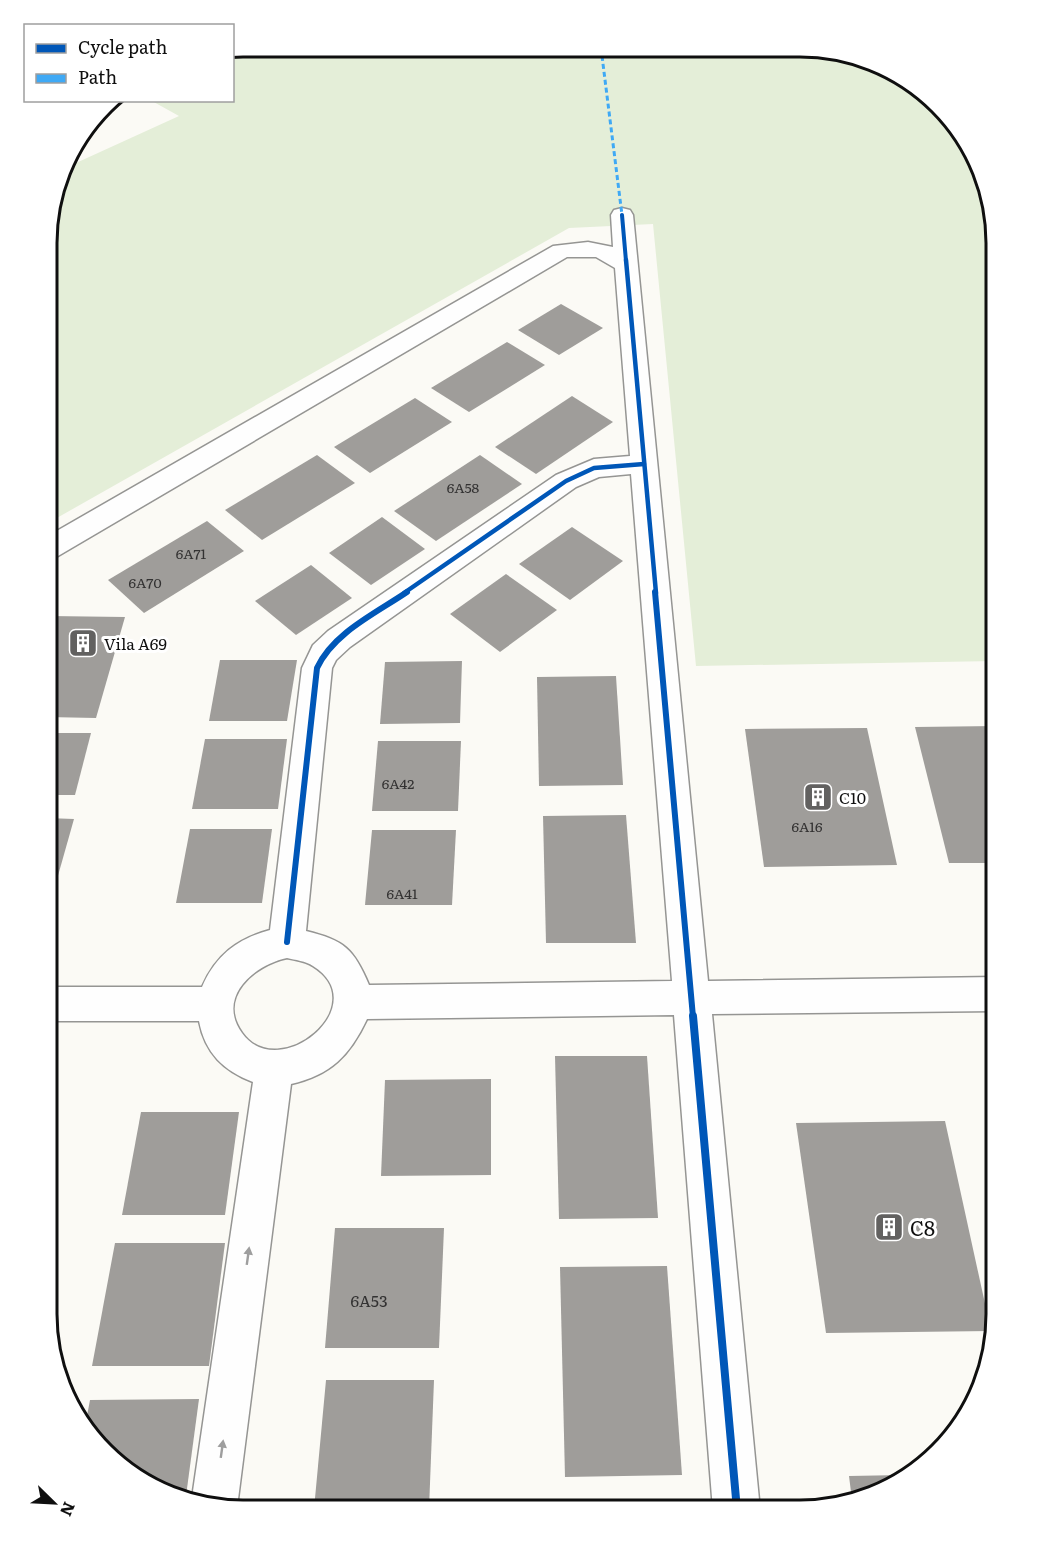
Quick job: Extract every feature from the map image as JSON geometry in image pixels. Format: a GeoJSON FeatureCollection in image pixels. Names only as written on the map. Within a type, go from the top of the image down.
{"type":"FeatureCollection","features":[{"type":"Feature","properties":{"kind":"street"},"geometry":{"type":"LineString","coordinates":[[622,215],[736,1500]]}},
{"type":"Feature","properties":{"kind":"street"},"geometry":{"type":"LineString","coordinates":[[57,544],[561,251],[583,248],[604,250],[627,267]]}},
{"type":"Feature","properties":{"kind":"street"},"geometry":{"type":"LineString","coordinates":[[287,942],[317,668],[324,653],[339,639],[566,481],[594,468],[645,464]]}},
{"type":"Feature","properties":{"kind":"street"},"geometry":{"type":"LineString","coordinates":[[287,942],[309,944],[328,952],[343,965],[352,982],[354,1002],[348,1022],[336,1041],[318,1056],[297,1065],[274,1068],[253,1064],[235,1054],[223,1040],[216,1023],[216,1004],[221,985],[233,969],[248,955],[267,946],[287,942]]}},
{"type":"Feature","properties":{"kind":"street"},"geometry":{"type":"LineString","coordinates":[[354,1002],[692,1000],[986,994]]}},
{"type":"Feature","properties":{"kind":"street"},"geometry":{"type":"LineString","coordinates":[[57,1004],[216,1004]]}},
{"type":"Feature","properties":{"kind":"street"},"geometry":{"type":"LineString","coordinates":[[215,1497],[274,1068]]}},
{"type":"Feature","properties":{"kind":"green space"},"geometry":{"type":"Polygon","coordinates":[[[243,57],[800,57],[848,63],[871,71],[913,95],[932,111],[961,150],[976,183],[984,219],[986,243],[986,661],[696,666],[653,224],[569,228],[57,518],[57,243],[61,207],[67,183],[75,163],[179,116],[154,102],[234,102],[234,58],[243,57]]]}},
{"type":"Feature","properties":{"kind":"building"},"geometry":{"type":"Polygon","coordinates":[[[561,304],[603,328],[559,355],[518,330],[561,304]]]}},
{"type":"Feature","properties":{"kind":"building"},"geometry":{"type":"Polygon","coordinates":[[[507,342],[545,365],[469,412],[431,388],[507,342]]]}},
{"type":"Feature","properties":{"kind":"building"},"geometry":{"type":"Polygon","coordinates":[[[572,396],[613,422],[536,474],[495,447],[572,396]]]}},
{"type":"Feature","properties":{"kind":"building"},"geometry":{"type":"Polygon","coordinates":[[[415,398],[452,422],[370,473],[334,447],[415,398]]]}},
{"type":"Feature","properties":{"kind":"building"},"geometry":{"type":"Polygon","coordinates":[[[317,455],[355,483],[262,540],[225,510],[317,455]]]}},
{"type":"Feature","properties":{"kind":"building"},"geometry":{"type":"Polygon","coordinates":[[[480,455],[522,484],[436,541],[394,511],[480,455]]]}},
{"type":"Feature","properties":{"kind":"building"},"geometry":{"type":"Polygon","coordinates":[[[382,517],[425,549],[371,585],[329,553],[382,517]]]}},
{"type":"Feature","properties":{"kind":"building"},"geometry":{"type":"Polygon","coordinates":[[[207,521],[244,551],[144,613],[108,580],[207,521]]]}},
{"type":"Feature","properties":{"kind":"building"},"geometry":{"type":"Polygon","coordinates":[[[572,527],[623,561],[570,600],[519,564],[572,527]]]}},
{"type":"Feature","properties":{"kind":"building"},"geometry":{"type":"Polygon","coordinates":[[[311,565],[352,598],[296,635],[255,601],[311,565]]]}},
{"type":"Feature","properties":{"kind":"building"},"geometry":{"type":"Polygon","coordinates":[[[506,574],[557,610],[500,652],[450,614],[506,574]]]}},
{"type":"Feature","properties":{"kind":"building"},"geometry":{"type":"Polygon","coordinates":[[[57,616],[125,617],[96,718],[57,717],[57,616]]]}},
{"type":"Feature","properties":{"kind":"building"},"geometry":{"type":"Polygon","coordinates":[[[220,660],[297,660],[287,721],[209,721],[220,660]]]}},
{"type":"Feature","properties":{"kind":"building"},"geometry":{"type":"Polygon","coordinates":[[[462,661],[460,723],[380,724],[385,662],[462,661]]]}},
{"type":"Feature","properties":{"kind":"building"},"geometry":{"type":"Polygon","coordinates":[[[616,676],[623,785],[539,786],[537,677],[616,676]]]}},
{"type":"Feature","properties":{"kind":"building"},"geometry":{"type":"Polygon","coordinates":[[[986,726],[986,863],[949,863],[915,727],[986,726]]]}},
{"type":"Feature","properties":{"kind":"building","name":"C10"},"geometry":{"type":"Polygon","coordinates":[[[867,728],[897,865],[764,867],[745,729],[867,728]]]}},
{"type":"Feature","properties":{"kind":"building"},"geometry":{"type":"Polygon","coordinates":[[[57,733],[91,733],[75,795],[57,795],[57,733]]]}},
{"type":"Feature","properties":{"kind":"building"},"geometry":{"type":"Polygon","coordinates":[[[205,739],[287,739],[278,809],[192,809],[205,739]]]}},
{"type":"Feature","properties":{"kind":"building"},"geometry":{"type":"Polygon","coordinates":[[[378,741],[461,741],[458,811],[372,811],[378,741]]]}},
{"type":"Feature","properties":{"kind":"building"},"geometry":{"type":"Polygon","coordinates":[[[626,815],[636,943],[546,943],[543,816],[626,815]]]}},
{"type":"Feature","properties":{"kind":"building"},"geometry":{"type":"Polygon","coordinates":[[[57,818],[74,819],[57,879],[57,818]]]}},
{"type":"Feature","properties":{"kind":"building"},"geometry":{"type":"Polygon","coordinates":[[[190,829],[272,829],[262,903],[176,903],[190,829]]]}},
{"type":"Feature","properties":{"kind":"building"},"geometry":{"type":"Polygon","coordinates":[[[372,830],[456,830],[452,905],[365,905],[372,830]]]}},
{"type":"Feature","properties":{"kind":"building"},"geometry":{"type":"Polygon","coordinates":[[[555,1056],[647,1056],[658,1218],[559,1219],[555,1056]]]}},
{"type":"Feature","properties":{"kind":"building"},"geometry":{"type":"Polygon","coordinates":[[[491,1079],[491,1175],[381,1176],[385,1080],[491,1079]]]}},
{"type":"Feature","properties":{"kind":"building"},"geometry":{"type":"Polygon","coordinates":[[[141,1112],[239,1112],[225,1215],[122,1215],[141,1112]]]}},
{"type":"Feature","properties":{"kind":"building","name":"C8"},"geometry":{"type":"Polygon","coordinates":[[[945,1121],[986,1308],[985,1331],[826,1333],[796,1123],[945,1121]]]}},
{"type":"Feature","properties":{"kind":"building"},"geometry":{"type":"Polygon","coordinates":[[[335,1228],[444,1228],[439,1348],[325,1348],[335,1228]]]}},
{"type":"Feature","properties":{"kind":"building"},"geometry":{"type":"Polygon","coordinates":[[[115,1243],[225,1243],[209,1366],[92,1366],[115,1243]]]}},
{"type":"Feature","properties":{"kind":"building"},"geometry":{"type":"Polygon","coordinates":[[[667,1266],[682,1475],[565,1477],[560,1267],[667,1266]]]}},
{"type":"Feature","properties":{"kind":"building"},"geometry":{"type":"Polygon","coordinates":[[[326,1380],[434,1380],[429,1500],[315,1500],[326,1380]]]}},
{"type":"Feature","properties":{"kind":"building"},"geometry":{"type":"Polygon","coordinates":[[[199,1399],[187,1491],[150,1475],[111,1446],[87,1415],[90,1400],[199,1399]]]}},
{"type":"Feature","properties":{"kind":"building"},"geometry":{"type":"Polygon","coordinates":[[[893,1475],[871,1486],[851,1492],[849,1476],[893,1475]]]}},
{"type":"Feature","properties":{"kind":"marked path"},"geometry":{"type":"LineString","coordinates":[[602,57],[622,215]]}},
{"type":"Feature","properties":{"kind":"cycle path"},"geometry":{"type":"LineString","coordinates":[[622,215],[736,1500]]}},
{"type":"Feature","properties":{"kind":"cycle path"},"geometry":{"type":"LineString","coordinates":[[287,942],[317,668],[324,653],[339,639],[566,481],[594,468],[644,464]]}},
{"type":"Feature","properties":{"kind":"place","name":"Vila A69"},"geometry":{"type":"Point","coordinates":[83,643]}},
{"type":"Feature","properties":{"kind":"place","name":"C10"},"geometry":{"type":"Point","coordinates":[818,797]}},
{"type":"Feature","properties":{"kind":"place","name":"C8"},"geometry":{"type":"Point","coordinates":[889,1227]}}]}
